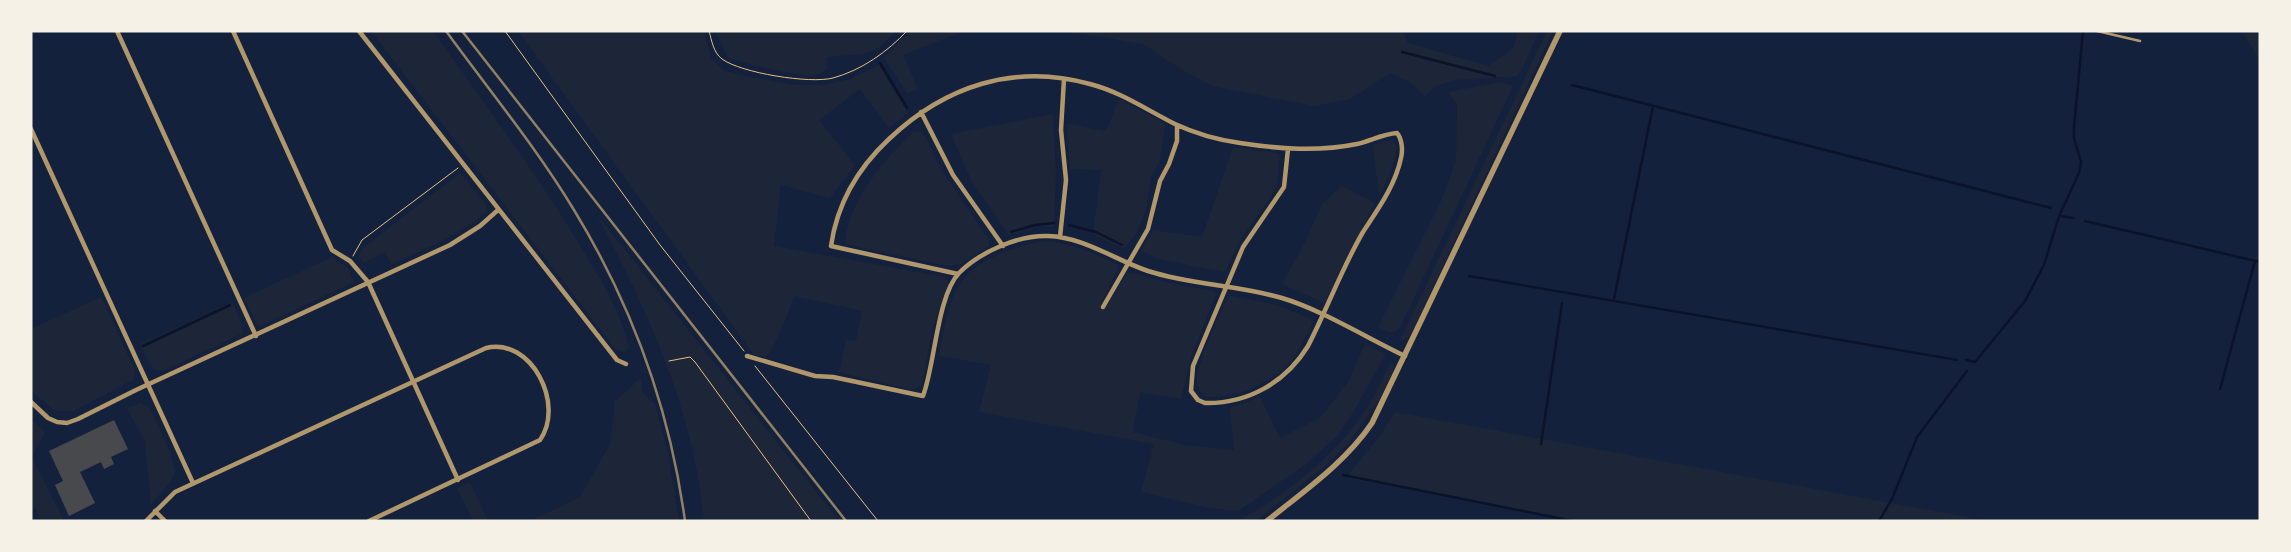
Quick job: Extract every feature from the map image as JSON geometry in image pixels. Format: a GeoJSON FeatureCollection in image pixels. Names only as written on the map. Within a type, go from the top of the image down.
{"type":"FeatureCollection","features":[{"type":"Feature","properties":{"kind":"street"},"geometry":{"type":"LineString","coordinates":[[117,31],[256,336]]}},
{"type":"Feature","properties":{"kind":"street"},"geometry":{"type":"LineString","coordinates":[[233,31],[332,250],[350,261],[368,282],[412,383],[458,480]]}},
{"type":"Feature","properties":{"kind":"street"},"geometry":{"type":"LineString","coordinates":[[359,31],[617,360],[626,364]]}},
{"type":"Feature","properties":{"kind":"street"},"geometry":{"type":"LineString","coordinates":[[1267,521],[1325,474],[1361,439],[1383,404],[1560,31]]}},
{"type":"Feature","properties":{"kind":"street"},"geometry":{"type":"LineString","coordinates":[[958,274],[831,246],[834,223],[866,162],[885,143],[921,112],[948,95],[984,83],[1024,77],[1064,79],[1092,84],[1110,91],[1177,125],[1228,141],[1288,149],[1342,146],[1397,133],[1401,140],[1402,152],[1386,196],[1363,233],[1303,354],[1289,371],[1274,383],[1248,396],[1229,401],[1205,403],[1194,396],[1190,384],[1191,376],[1203,339],[1243,247],[1284,187],[1288,149]]}},
{"type":"Feature","properties":{"kind":"street"},"geometry":{"type":"LineString","coordinates":[[1060,237],[1066,180],[1061,130],[1064,79]]}},
{"type":"Feature","properties":{"kind":"street"},"geometry":{"type":"LineString","coordinates":[[921,112],[954,176],[1003,246]]}},
{"type":"Feature","properties":{"kind":"street"},"geometry":{"type":"LineString","coordinates":[[1103,307],[1127,262],[1148,229],[1160,181],[1169,164],[1177,141],[1177,125]]}},
{"type":"Feature","properties":{"kind":"street"},"geometry":{"type":"LineString","coordinates":[[31,129],[193,483]]}},
{"type":"Feature","properties":{"kind":"street"},"geometry":{"type":"LineString","coordinates":[[31,402],[48,418],[67,423],[450,245],[475,230],[498,210]]}},
{"type":"Feature","properties":{"kind":"street"},"geometry":{"type":"LineString","coordinates":[[748,356],[815,376],[832,377],[923,396],[928,384],[948,293],[958,274],[983,256],[1003,246],[1034,237],[1060,237],[1074,240],[1166,276],[1282,298],[1405,356]]}},
{"type":"Feature","properties":{"kind":"street"},"geometry":{"type":"LineString","coordinates":[[146,521],[175,492],[486,348],[498,345],[521,354],[536,372],[550,408],[548,427],[540,440],[369,521]]}},
{"type":"Feature","properties":{"kind":"street"},"geometry":{"type":"LineString","coordinates":[[155,512],[164,521]]}},
{"type":"Feature","properties":{"kind":"lane"},"geometry":{"type":"LineString","coordinates":[[2097,31],[2140,40]]}},
{"type":"Feature","properties":{"kind":"path"},"geometry":{"type":"LineString","coordinates":[[505,31],[660,245],[878,521]]}},
{"type":"Feature","properties":{"kind":"path"},"geometry":{"type":"LineString","coordinates":[[709,31],[713,47],[720,58],[735,66],[816,81],[835,77],[878,57],[907,31]]}},
{"type":"Feature","properties":{"kind":"path"},"geometry":{"type":"LineString","coordinates":[[350,261],[362,240],[463,165]]}},
{"type":"Feature","properties":{"kind":"path"},"geometry":{"type":"LineString","coordinates":[[669,361],[684,356],[690,357],[695,362],[811,521]]}},
{"type":"Feature","properties":{"kind":"shaded area"},"geometry":{"type":"Polygon","coordinates":[[[371,31],[433,31],[529,166],[596,272],[621,322],[629,348],[625,352],[616,350],[371,31]]]}},
{"type":"Feature","properties":{"kind":"shaded area"},"geometry":{"type":"Polygon","coordinates":[[[518,31],[704,31],[711,58],[724,71],[796,85],[825,85],[850,79],[879,65],[908,113],[889,128],[860,89],[819,120],[855,165],[830,198],[781,185],[774,246],[945,277],[949,283],[932,330],[922,386],[912,390],[839,372],[846,340],[856,341],[862,311],[794,296],[771,350],[766,357],[754,355],[518,31]]]}},
{"type":"Feature","properties":{"kind":"shaded area"},"geometry":{"type":"Polygon","coordinates":[[[715,31],[896,31],[878,49],[863,54],[827,57],[827,70],[816,75],[809,75],[773,70],[728,58],[715,31]]]}},
{"type":"Feature","properties":{"kind":"shaded area"},"geometry":{"type":"Polygon","coordinates":[[[910,31],[964,31],[903,55],[918,89],[907,93],[884,58],[910,31]]]}},
{"type":"Feature","properties":{"kind":"shaded area"},"geometry":{"type":"Polygon","coordinates":[[[1064,31],[1402,31],[1408,43],[1488,66],[1513,49],[1518,31],[1539,31],[1517,76],[1455,80],[1436,86],[1425,96],[1408,81],[1390,73],[1350,99],[1314,106],[1213,86],[1179,68],[1143,44],[1064,31]]]}},
{"type":"Feature","properties":{"kind":"shaded area"},"geometry":{"type":"Polygon","coordinates":[[[1547,31],[1553,31],[1412,332],[1408,338],[1400,340],[1547,31]]]}},
{"type":"Feature","properties":{"kind":"shaded area"},"geometry":{"type":"Polygon","coordinates":[[[2242,31],[2260,31],[2260,61],[2242,31]]]}},
{"type":"Feature","properties":{"kind":"shaded area"},"geometry":{"type":"Polygon","coordinates":[[[1501,82],[1513,86],[1400,328],[1395,332],[1388,332],[1378,327],[1441,201],[1456,161],[1457,105],[1448,92],[1501,82]]]}},
{"type":"Feature","properties":{"kind":"shaded area"},"geometry":{"type":"Polygon","coordinates":[[[1119,99],[1164,123],[1165,127],[1160,160],[1151,177],[1146,210],[1136,234],[1124,249],[1093,234],[1101,170],[1070,169],[1067,124],[1106,131],[1119,99]]]}},
{"type":"Feature","properties":{"kind":"shaded area"},"geometry":{"type":"Polygon","coordinates":[[[1053,114],[1056,173],[1054,227],[1039,226],[1009,235],[972,182],[951,134],[1053,114]]]}},
{"type":"Feature","properties":{"kind":"shaded area"},"geometry":{"type":"Polygon","coordinates":[[[914,131],[921,132],[926,138],[940,168],[989,240],[989,246],[961,264],[947,266],[845,244],[853,212],[869,182],[914,131]]]}},
{"type":"Feature","properties":{"kind":"shaded area"},"geometry":{"type":"Polygon","coordinates":[[[1392,140],[1397,146],[1396,153],[1379,197],[1373,145],[1392,140]]]}},
{"type":"Feature","properties":{"kind":"shaded area"},"geometry":{"type":"Polygon","coordinates":[[[1233,147],[1276,153],[1280,156],[1276,189],[1239,242],[1226,270],[1224,272],[1159,259],[1141,251],[1153,230],[1202,237],[1233,147]]]}},
{"type":"Feature","properties":{"kind":"shaded area"},"geometry":{"type":"Polygon","coordinates":[[[460,173],[486,204],[486,212],[452,235],[391,265],[385,252],[364,262],[358,257],[363,248],[460,173]]]}},
{"type":"Feature","properties":{"kind":"shaded area"},"geometry":{"type":"Polygon","coordinates":[[[1342,186],[1375,203],[1324,303],[1282,284],[1301,250],[1323,203],[1342,186]]]}},
{"type":"Feature","properties":{"kind":"shaded area"},"geometry":{"type":"Polygon","coordinates":[[[596,213],[839,521],[704,521],[699,480],[679,400],[650,324],[596,213]]]}},
{"type":"Feature","properties":{"kind":"shaded area"},"geometry":{"type":"Polygon","coordinates":[[[1043,241],[1063,243],[1090,252],[1118,265],[1118,269],[1101,304],[1108,305],[1126,274],[1135,273],[1164,282],[1214,291],[1216,294],[1191,357],[1181,399],[1140,392],[1133,432],[1184,445],[1234,450],[1230,408],[1260,397],[1280,438],[1320,418],[1348,382],[1365,344],[1386,354],[1355,409],[1337,436],[1306,464],[1240,510],[1205,507],[1141,492],[1154,444],[979,412],[991,365],[939,356],[949,307],[962,281],[981,264],[993,257],[1018,247],[1043,241]]]}},
{"type":"Feature","properties":{"kind":"shaded area"},"geometry":{"type":"Polygon","coordinates":[[[332,257],[348,268],[354,282],[258,327],[244,298],[332,257]]]}},
{"type":"Feature","properties":{"kind":"shaded area"},"geometry":{"type":"Polygon","coordinates":[[[1230,296],[1277,305],[1311,319],[1312,324],[1303,343],[1291,361],[1264,383],[1230,395],[1207,397],[1199,388],[1197,377],[1211,335],[1221,311],[1230,296]]]}},
{"type":"Feature","properties":{"kind":"shaded area"},"geometry":{"type":"Polygon","coordinates":[[[101,297],[135,370],[133,380],[73,411],[55,411],[31,391],[31,329],[101,297]]]}},
{"type":"Feature","properties":{"kind":"shaded area"},"geometry":{"type":"Polygon","coordinates":[[[232,302],[243,327],[241,334],[165,370],[159,371],[152,368],[140,344],[232,302]]]}},
{"type":"Feature","properties":{"kind":"shaded area"},"geometry":{"type":"Polygon","coordinates":[[[1392,360],[1394,369],[1381,397],[1347,445],[1324,467],[1256,521],[1238,521],[1295,484],[1329,454],[1359,420],[1374,396],[1392,360]]]}},
{"type":"Feature","properties":{"kind":"shaded area"},"geometry":{"type":"Polygon","coordinates":[[[641,378],[643,393],[655,404],[668,453],[679,521],[530,521],[580,497],[610,444],[615,401],[641,378]]]}},
{"type":"Feature","properties":{"kind":"shaded area"},"geometry":{"type":"Polygon","coordinates":[[[140,403],[150,408],[170,452],[175,472],[172,480],[151,504],[145,442],[127,408],[140,403]]]}},
{"type":"Feature","properties":{"kind":"shaded area"},"geometry":{"type":"Polygon","coordinates":[[[1395,412],[1985,521],[1581,521],[1346,478],[1379,437],[1395,412]]]}},
{"type":"Feature","properties":{"kind":"shaded area"},"geometry":{"type":"Polygon","coordinates":[[[31,419],[45,432],[32,457],[64,521],[41,521],[35,508],[31,512],[31,419]]]}},
{"type":"Feature","properties":{"kind":"shaded area"},"geometry":{"type":"Polygon","coordinates":[[[470,482],[488,521],[473,521],[457,488],[470,482]]]}},
{"type":"Feature","properties":{"kind":"building"},"geometry":{"type":"Polygon","coordinates":[[[114,420],[128,449],[111,457],[114,464],[104,469],[101,462],[80,472],[95,503],[69,516],[55,485],[63,481],[49,451],[114,420]]]}},
{"type":"Feature","properties":{"kind":"waterway"},"geometry":{"type":"LineString","coordinates":[[1966,360],[1975,362],[2025,301],[2044,265],[2059,216],[2079,173],[2081,162],[2074,138],[2074,128],[2083,31]]}},
{"type":"Feature","properties":{"kind":"waterway"},"geometry":{"type":"LineString","coordinates":[[1402,52],[1495,76]]}},
{"type":"Feature","properties":{"kind":"waterway"},"geometry":{"type":"LineString","coordinates":[[880,63],[907,108]]}},
{"type":"Feature","properties":{"kind":"waterway"},"geometry":{"type":"LineString","coordinates":[[1572,85],[2051,208]]}},
{"type":"Feature","properties":{"kind":"waterway"},"geometry":{"type":"LineString","coordinates":[[1614,299],[1653,106]]}},
{"type":"Feature","properties":{"kind":"waterway"},"geometry":{"type":"LineString","coordinates":[[2059,216],[2074,218]]}},
{"type":"Feature","properties":{"kind":"waterway"},"geometry":{"type":"LineString","coordinates":[[2085,221],[2260,262]]}},
{"type":"Feature","properties":{"kind":"waterway"},"geometry":{"type":"LineString","coordinates":[[1011,232],[1035,225],[1054,223]]}},
{"type":"Feature","properties":{"kind":"waterway"},"geometry":{"type":"LineString","coordinates":[[1069,225],[1096,232],[1122,245]]}},
{"type":"Feature","properties":{"kind":"waterway"},"geometry":{"type":"LineString","coordinates":[[2220,389],[2255,261]]}},
{"type":"Feature","properties":{"kind":"waterway"},"geometry":{"type":"LineString","coordinates":[[1469,276],[1957,360]]}},
{"type":"Feature","properties":{"kind":"waterway"},"geometry":{"type":"LineString","coordinates":[[1541,444],[1562,303]]}},
{"type":"Feature","properties":{"kind":"waterway"},"geometry":{"type":"LineString","coordinates":[[143,346],[230,305]]}},
{"type":"Feature","properties":{"kind":"waterway"},"geometry":{"type":"LineString","coordinates":[[1879,521],[1892,499],[1917,437],[1967,371]]}},
{"type":"Feature","properties":{"kind":"waterway"},"geometry":{"type":"LineString","coordinates":[[1343,475],[1573,521]]}},
{"type":"Feature","properties":{"kind":"railway"},"geometry":{"type":"LineString","coordinates":[[446,31],[528,141],[559,187],[595,246],[614,283],[631,321],[659,399],[678,480],[685,521]]}},
{"type":"Feature","properties":{"kind":"railway"},"geometry":{"type":"LineString","coordinates":[[462,31],[846,521]]}}]}
